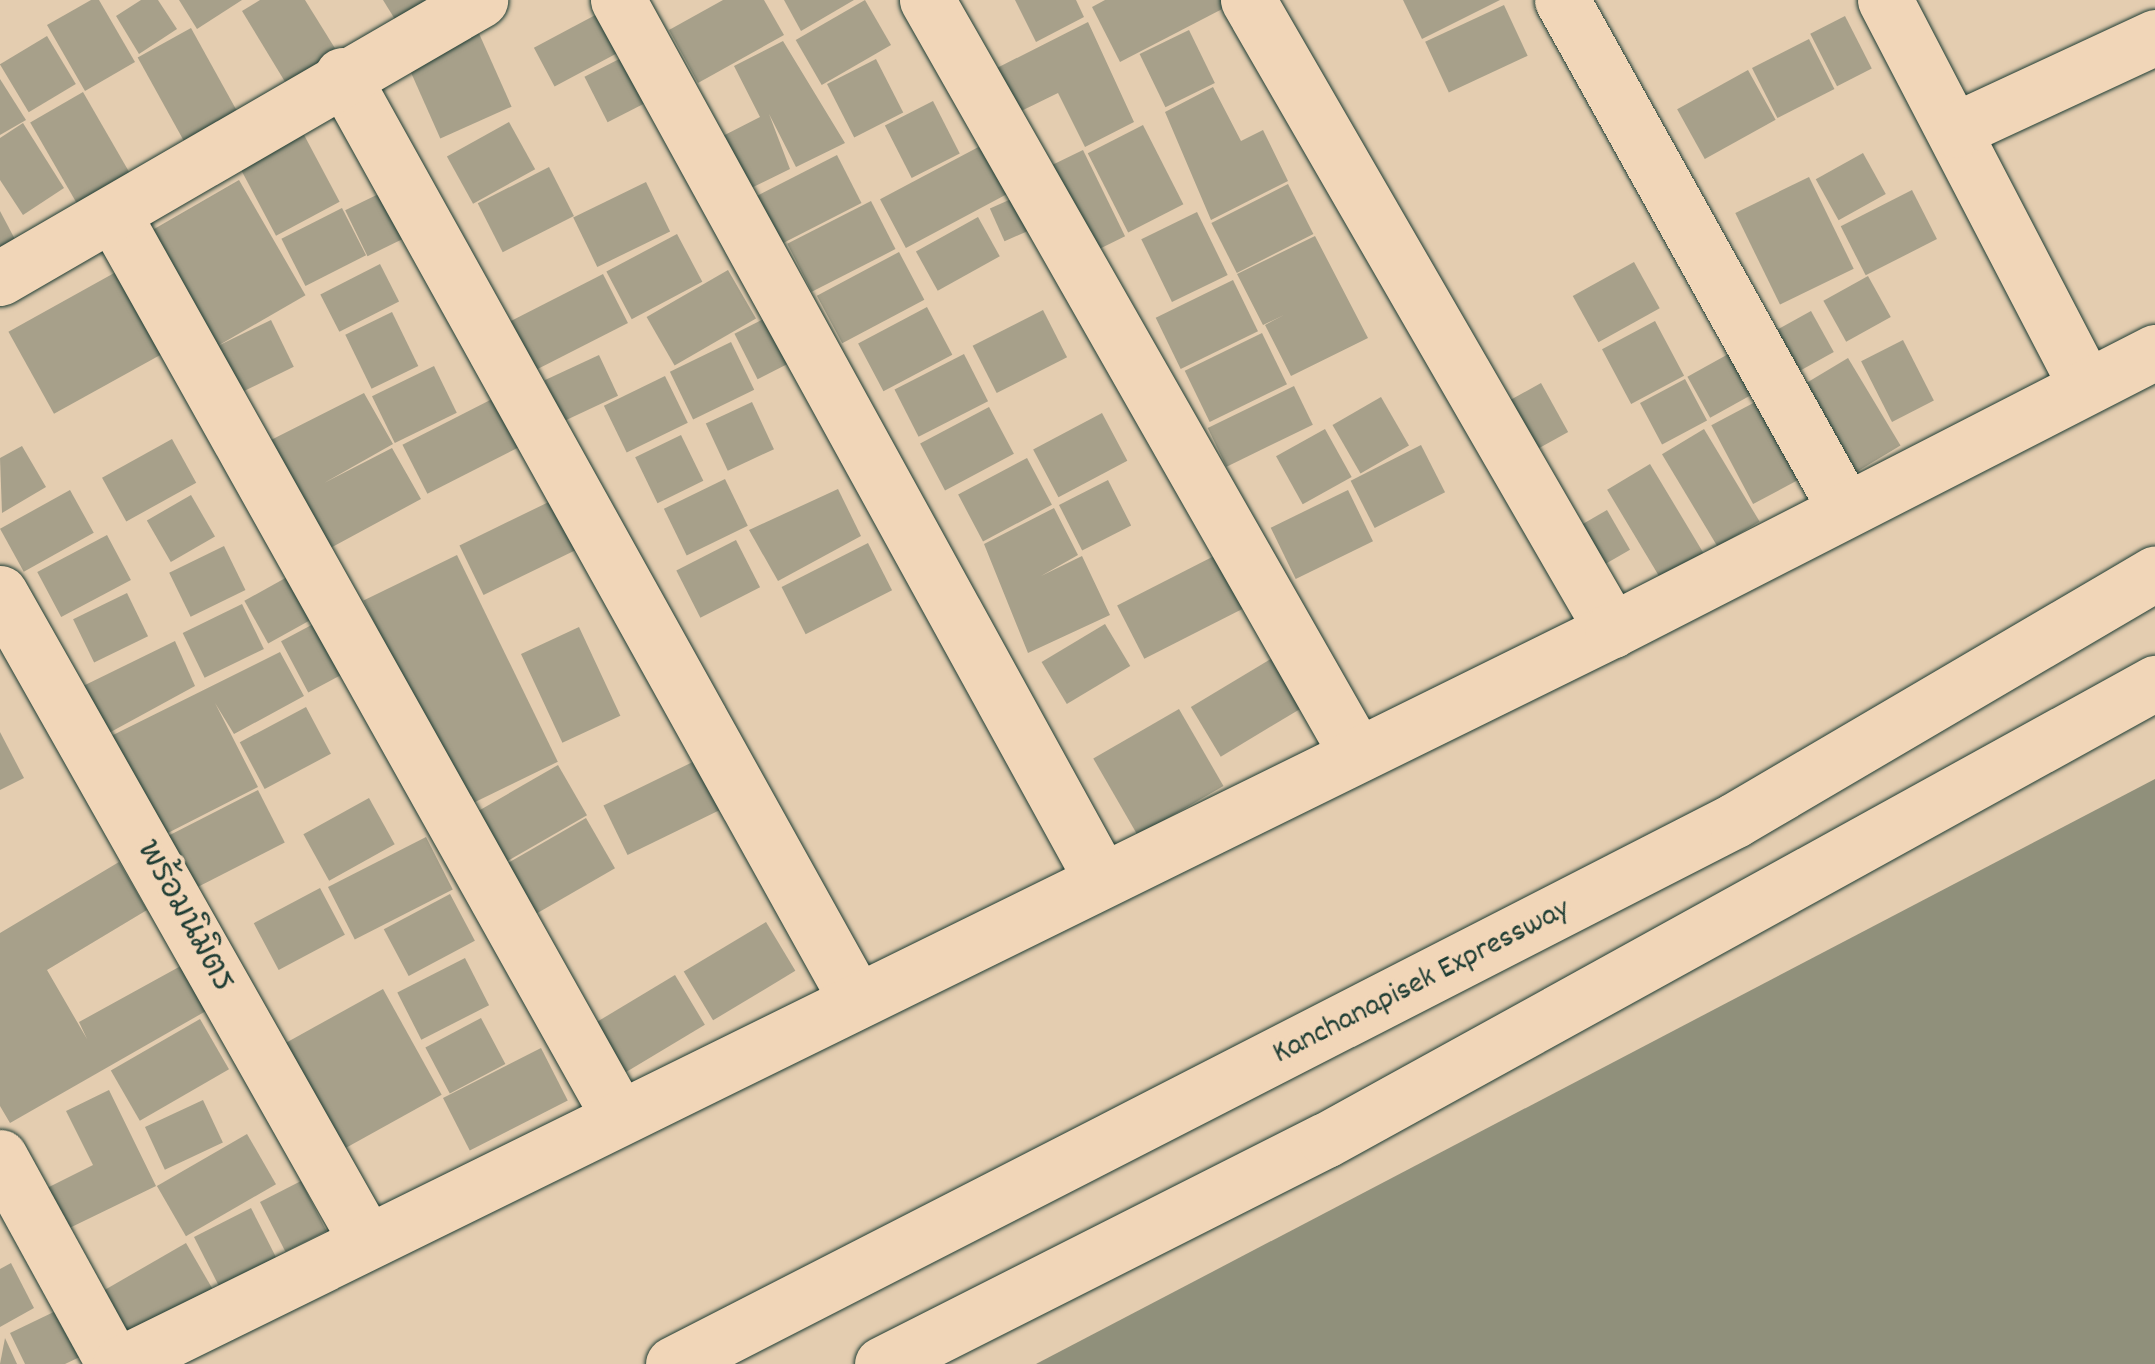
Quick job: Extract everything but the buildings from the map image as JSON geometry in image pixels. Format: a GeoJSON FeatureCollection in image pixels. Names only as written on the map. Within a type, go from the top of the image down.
{"type":"FeatureCollection","features":[{"type":"Feature","properties":{"kind":"main road"},"geometry":{"type":"LineString","coordinates":[[0,278],[342,75],[480,0]]}},
{"type":"Feature","properties":{"kind":"main road"},"geometry":{"type":"LineString","coordinates":[[618,0],[1102,880]]}},
{"type":"Feature","properties":{"kind":"main road"},"geometry":{"type":"LineString","coordinates":[[927,0],[1355,751]]}},
{"type":"Feature","properties":{"kind":"main road"},"geometry":{"type":"LineString","coordinates":[[1248,0],[1612,630]]}},
{"type":"Feature","properties":{"kind":"main road"},"geometry":{"type":"LineString","coordinates":[[1562,0],[1844,506]]}},
{"type":"Feature","properties":{"kind":"main road"},"geometry":{"type":"LineString","coordinates":[[1885,0],[2086,386]]}},
{"type":"Feature","properties":{"kind":"main road"},"geometry":{"type":"LineString","coordinates":[[1955,130],[2155,37]]}},
{"type":"Feature","properties":{"kind":"main road"},"geometry":{"type":"LineString","coordinates":[[342,75],[854,998]]}},
{"type":"Feature","properties":{"kind":"main road"},"geometry":{"type":"LineString","coordinates":[[113,214],[618,1115]]}},
{"type":"Feature","properties":{"kind":"main road"},"geometry":{"type":"LineString","coordinates":[[0,1156],[117,1364],[854,998],[1102,880],[1355,751],[1612,630],[1844,506],[2155,352]]}},
{"type":"Feature","properties":{"kind":"main road","name":"Kanchanapisek Expressway"},"geometry":{"type":"LineString","coordinates":[[673,1364],[1735,820],[2155,574]]}},
{"type":"Feature","properties":{"kind":"main road","name":"พร้อมนิมิตร"},"geometry":{"type":"LineString","coordinates":[[0,593],[366,1240]]}},
{"type":"Feature","properties":{"kind":"main road"},"geometry":{"type":"LineString","coordinates":[[882,1364],[1326,1140],[2155,683]]}},
{"type":"Feature","properties":{"kind":"shaded area"},"geometry":{"type":"Polygon","coordinates":[[[2155,779],[2155,1364],[1036,1364],[2155,779]]]}}]}
